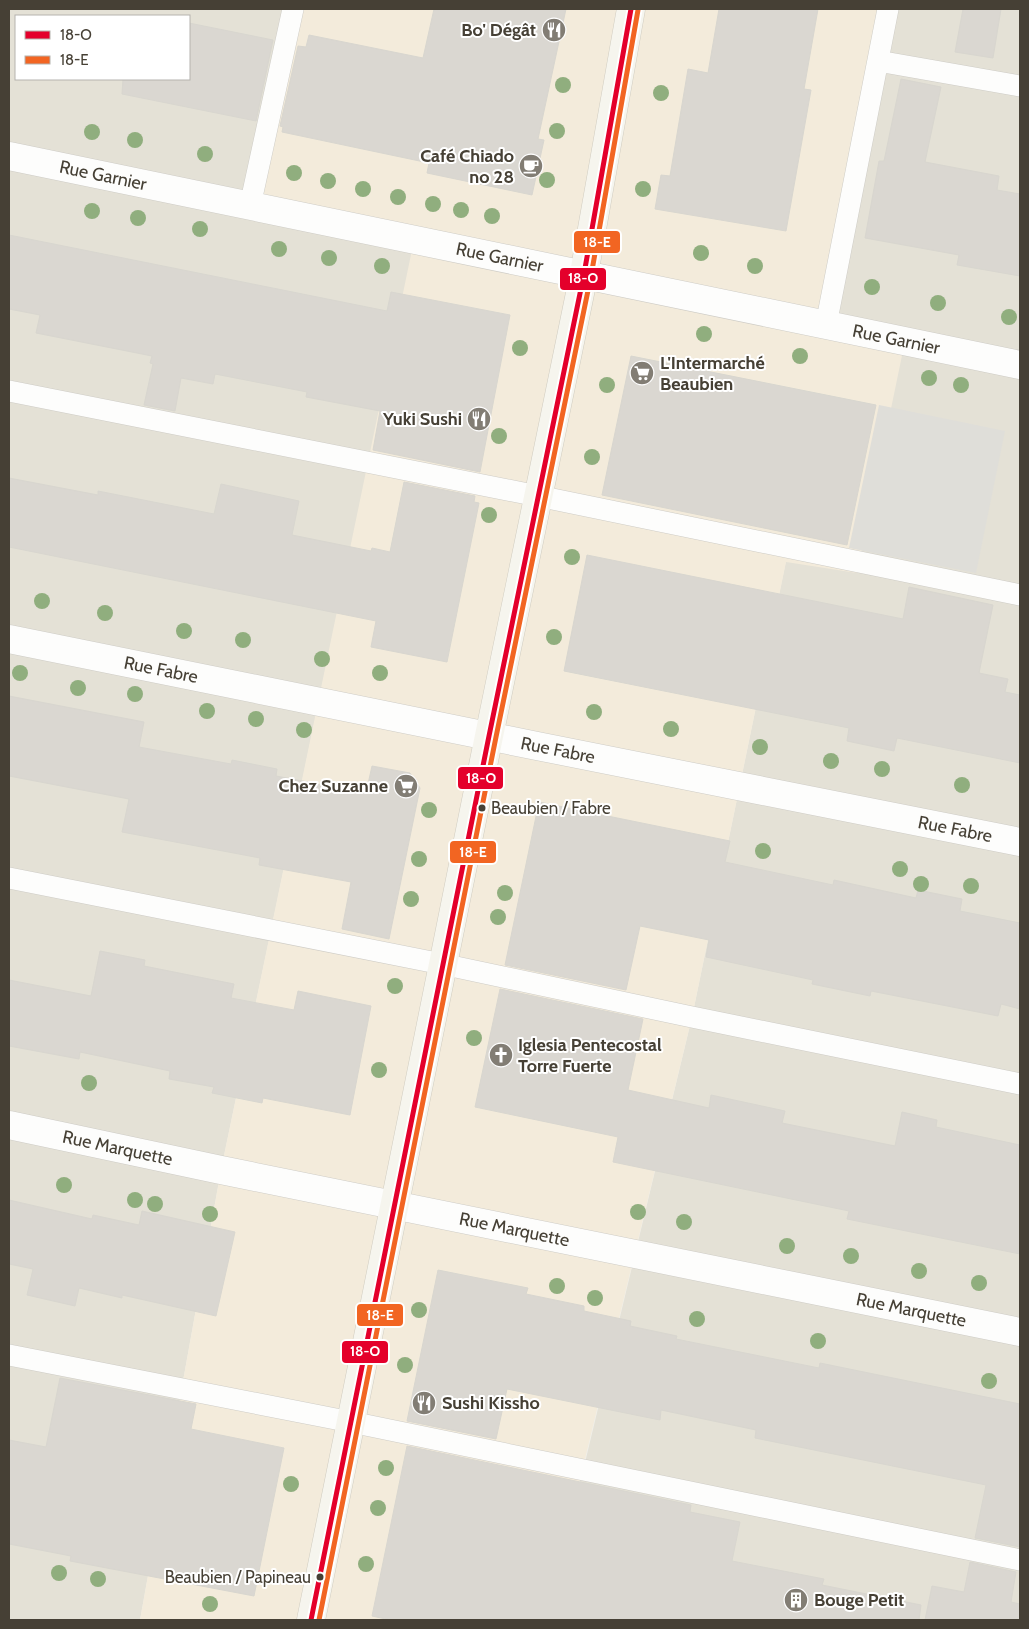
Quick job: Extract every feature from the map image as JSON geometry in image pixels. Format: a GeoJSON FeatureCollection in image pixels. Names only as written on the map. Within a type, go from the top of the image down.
{"type":"FeatureCollection","features":[{"type":"Feature","properties":{"kind":"street"},"geometry":{"type":"LineString","coordinates":[[311,1620],[442,964],[584,274],[631,9]]}},
{"type":"Feature","properties":{"kind":"street","name":"Rue Garnier"},"geometry":{"type":"LineString","coordinates":[[9,156],[1020,365]]}},
{"type":"Feature","properties":{"kind":"street","name":"Rue Fabre"},"geometry":{"type":"LineString","coordinates":[[9,638],[1020,842]]}},
{"type":"Feature","properties":{"kind":"street","name":"Rue Marquette"},"geometry":{"type":"LineString","coordinates":[[9,1125],[1020,1332]]}},
{"type":"Feature","properties":{"kind":"lane"},"geometry":{"type":"LineString","coordinates":[[250,206],[293,9]]}},
{"type":"Feature","properties":{"kind":"lane"},"geometry":{"type":"LineString","coordinates":[[826,325],[888,9]]}},
{"type":"Feature","properties":{"kind":"lane"},"geometry":{"type":"LineString","coordinates":[[878,61],[1020,86]]}},
{"type":"Feature","properties":{"kind":"lane"},"geometry":{"type":"LineString","coordinates":[[9,391],[538,496],[1020,595]]}},
{"type":"Feature","properties":{"kind":"lane"},"geometry":{"type":"LineString","coordinates":[[9,878],[442,964],[1020,1084]]}},
{"type":"Feature","properties":{"kind":"lane"},"geometry":{"type":"LineString","coordinates":[[9,1355],[351,1422],[1020,1560]]}},
{"type":"Feature","properties":{"kind":"shaded area"},"geometry":{"type":"Polygon","coordinates":[[[9,9],[293,9],[414,245],[221,1170],[140,1620],[9,1620],[9,9]]]}},
{"type":"Feature","properties":{"kind":"shaded area"},"geometry":{"type":"Polygon","coordinates":[[[293,9],[885,9],[826,324],[905,341],[857,573],[786,562],[692,1017],[546,1620],[140,1620],[221,1170],[413,245],[250,206],[293,9]]]}},
{"type":"Feature","properties":{"kind":"shaded area"},"geometry":{"type":"Polygon","coordinates":[[[884,9],[1020,9],[1020,1620],[537,1620],[583,1471],[692,1017],[786,561],[857,572],[826,325],[884,9]]]}},
{"type":"Feature","properties":{"kind":"shaded area"},"geometry":{"type":"Polygon","coordinates":[[[879,405],[1005,431],[976,573],[849,548],[879,405]]]}},
{"type":"Feature","properties":{"kind":"building"},"geometry":{"type":"Polygon","coordinates":[[[434,9],[566,9],[538,139],[544,140],[532,195],[427,173],[429,163],[282,132],[283,127],[280,126],[298,46],[306,47],[309,35],[423,58],[434,9]]]}},
{"type":"Feature","properties":{"kind":"building"},"geometry":{"type":"Polygon","coordinates":[[[719,9],[818,9],[804,89],[811,90],[786,231],[655,209],[661,175],[670,176],[688,69],[708,73],[719,9]]]}},
{"type":"Feature","properties":{"kind":"building"},"geometry":{"type":"Polygon","coordinates":[[[963,9],[1001,9],[993,58],[955,52],[963,9]]]}},
{"type":"Feature","properties":{"kind":"building"},"geometry":{"type":"Polygon","coordinates":[[[190,23],[273,40],[256,121],[122,94],[123,80],[190,80],[190,23]]]}},
{"type":"Feature","properties":{"kind":"building"},"geometry":{"type":"Polygon","coordinates":[[[901,79],[941,87],[925,162],[999,176],[997,190],[1020,194],[1020,276],[957,265],[959,255],[865,238],[879,161],[884,161],[901,79]]]}},
{"type":"Feature","properties":{"kind":"building"},"geometry":{"type":"Polygon","coordinates":[[[9,235],[387,311],[391,292],[510,315],[480,472],[373,450],[380,411],[306,397],[307,392],[215,374],[213,384],[181,378],[175,411],[144,405],[153,364],[150,363],[152,356],[36,333],[40,315],[9,309],[9,235]]]}},
{"type":"Feature","properties":{"kind":"building"},"geometry":{"type":"Polygon","coordinates":[[[631,356],[876,405],[847,545],[602,495],[631,356]]]}},
{"type":"Feature","properties":{"kind":"building"},"geometry":{"type":"Polygon","coordinates":[[[9,478],[98,495],[98,491],[214,514],[221,484],[299,501],[292,535],[371,551],[372,548],[390,552],[404,482],[475,496],[474,502],[479,503],[447,662],[371,647],[376,621],[9,547],[9,478]]]}},
{"type":"Feature","properties":{"kind":"building"},"geometry":{"type":"Polygon","coordinates":[[[587,555],[903,619],[909,587],[993,605],[979,673],[1008,679],[1005,692],[1020,695],[1020,763],[897,738],[894,751],[847,741],[849,728],[564,671],[587,555]]]}},
{"type":"Feature","properties":{"kind":"building"},"geometry":{"type":"Polygon","coordinates":[[[9,696],[144,722],[139,747],[231,764],[232,760],[277,769],[276,776],[366,793],[372,766],[410,773],[420,788],[389,939],[342,929],[351,882],[259,865],[260,858],[122,832],[129,799],[9,776],[9,696]]]}},
{"type":"Feature","properties":{"kind":"building"},"geometry":{"type":"Polygon","coordinates":[[[539,802],[730,841],[725,862],[833,885],[834,880],[916,898],[918,890],[962,899],[960,911],[1020,923],[1020,1009],[1001,1004],[998,1016],[871,991],[870,996],[812,984],[813,980],[706,957],[709,940],[640,926],[626,990],[505,965],[539,802]]]}},
{"type":"Feature","properties":{"kind":"building"},"geometry":{"type":"Polygon","coordinates":[[[100,951],[145,960],[144,966],[234,984],[231,998],[294,1010],[298,991],[371,1006],[350,1115],[263,1098],[262,1103],[212,1093],[214,1087],[169,1079],[170,1071],[80,1052],[79,1059],[9,1046],[9,980],[91,996],[100,951]]]}},
{"type":"Feature","properties":{"kind":"building"},"geometry":{"type":"Polygon","coordinates":[[[500,989],[643,1019],[628,1090],[709,1108],[711,1095],[785,1111],[782,1123],[895,1146],[902,1112],[937,1120],[936,1127],[1020,1145],[1020,1254],[847,1219],[849,1211],[613,1162],[618,1137],[475,1107],[500,989]]]}},
{"type":"Feature","properties":{"kind":"building"},"geometry":{"type":"Polygon","coordinates":[[[9,1200],[92,1219],[93,1215],[139,1225],[142,1211],[235,1232],[216,1316],[122,1295],[122,1298],[79,1288],[75,1306],[27,1295],[33,1269],[9,1264],[9,1200]]]}},
{"type":"Feature","properties":{"kind":"building"},"geometry":{"type":"Polygon","coordinates":[[[438,1270],[528,1288],[526,1294],[584,1306],[584,1311],[631,1321],[630,1326],[677,1336],[676,1339],[819,1368],[820,1363],[1020,1404],[1020,1547],[975,1538],[986,1485],[755,1438],[756,1430],[661,1410],[660,1420],[507,1389],[496,1439],[407,1421],[438,1270]]]}},
{"type":"Feature","properties":{"kind":"building"},"geometry":{"type":"Polygon","coordinates":[[[60,1378],[196,1404],[191,1429],[284,1448],[254,1596],[70,1561],[71,1556],[9,1544],[9,1440],[46,1447],[60,1378]]]}},
{"type":"Feature","properties":{"kind":"building"},"geometry":{"type":"Polygon","coordinates":[[[407,1446],[691,1505],[690,1512],[740,1522],[732,1561],[824,1579],[822,1585],[921,1605],[919,1620],[390,1620],[372,1616],[407,1446]]]}},
{"type":"Feature","properties":{"kind":"building"},"geometry":{"type":"Polygon","coordinates":[[[970,1562],[1016,1572],[1011,1602],[1020,1604],[1020,1620],[925,1620],[932,1586],[964,1592],[970,1562]]]}},
{"type":"Feature","properties":{"kind":"transit line","name":"18-O"},"geometry":{"type":"LineString","coordinates":[[311,1620],[584,274],[631,9]]}},
{"type":"Feature","properties":{"kind":"transit line","name":"18-E"},"geometry":{"type":"LineString","coordinates":[[319,1620],[496,737],[591,276],[638,10]]}},
{"type":"Feature","properties":{"kind":"place","name":"Bo' Dégât"},"geometry":{"type":"Point","coordinates":[554,30]}},
{"type":"Feature","properties":{"kind":"place","name":"Café Chiado no 28"},"geometry":{"type":"Point","coordinates":[531,166]}},
{"type":"Feature","properties":{"kind":"place","name":"L'Intermarché Beaubien"},"geometry":{"type":"Point","coordinates":[642,373]}},
{"type":"Feature","properties":{"kind":"place","name":"Yuki Sushi"},"geometry":{"type":"Point","coordinates":[479,419]}},
{"type":"Feature","properties":{"kind":"place","name":"Chez Suzanne"},"geometry":{"type":"Point","coordinates":[406,786]}},
{"type":"Feature","properties":{"kind":"place","name":"Beaubien / Fabre"},"geometry":{"type":"Point","coordinates":[482,808]}},
{"type":"Feature","properties":{"kind":"place","name":"Iglesia Pentecostal Torre Fuerte"},"geometry":{"type":"Point","coordinates":[501,1055]}},
{"type":"Feature","properties":{"kind":"place","name":"Sushi Kissho"},"geometry":{"type":"Point","coordinates":[424,1403]}},
{"type":"Feature","properties":{"kind":"place","name":"Beaubien / Papineau"},"geometry":{"type":"Point","coordinates":[320,1577]}},
{"type":"Feature","properties":{"kind":"place","name":"Bouge Petit"},"geometry":{"type":"Point","coordinates":[796,1600]}}]}
